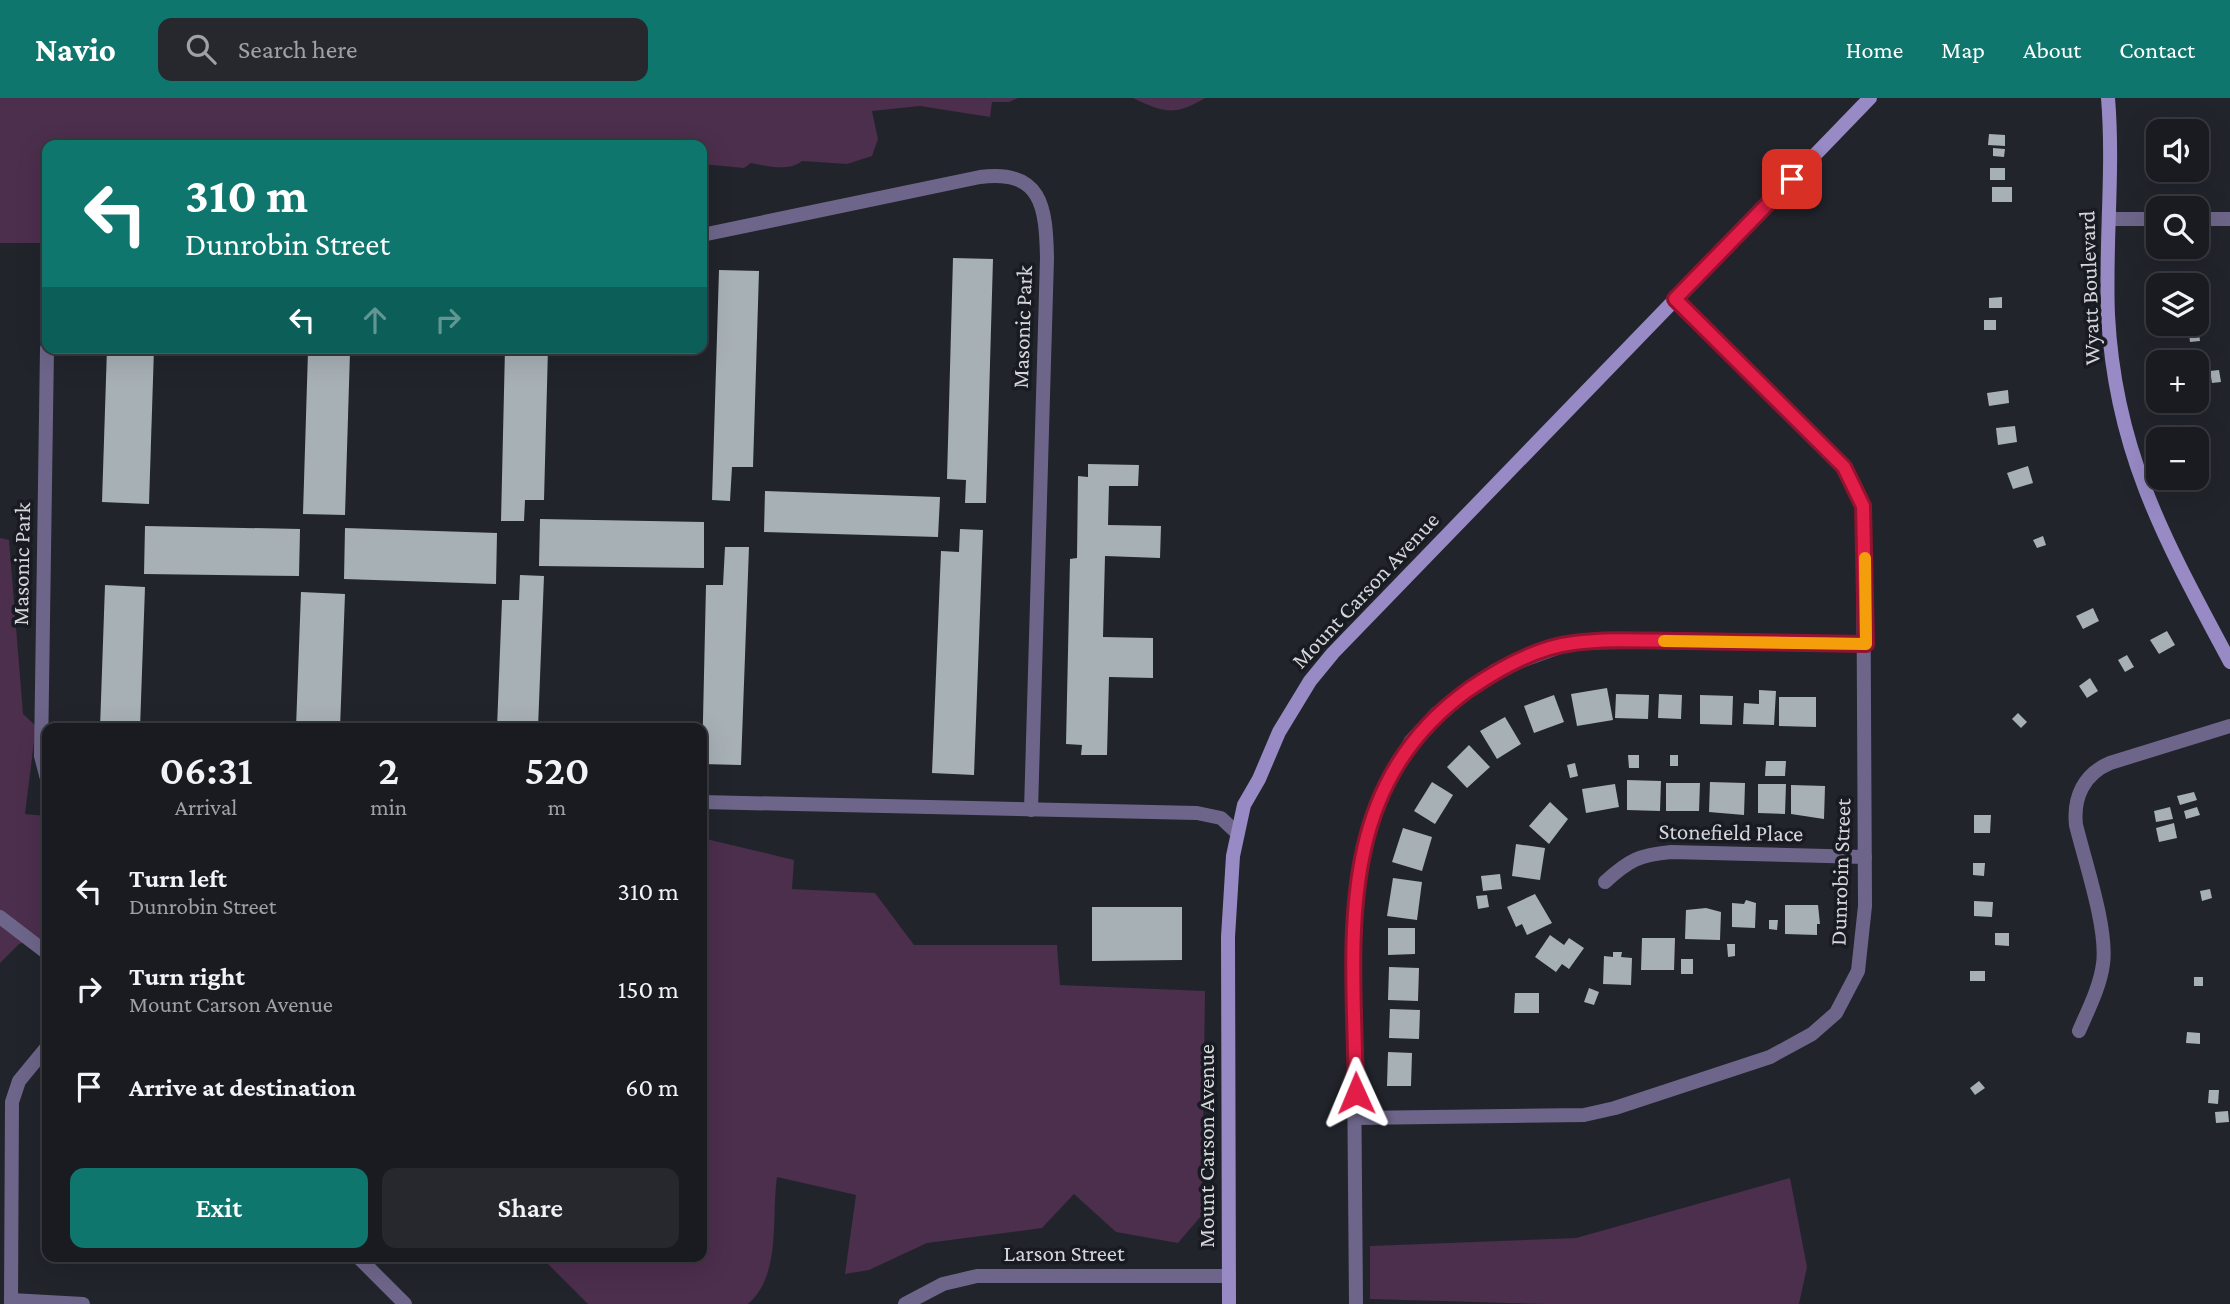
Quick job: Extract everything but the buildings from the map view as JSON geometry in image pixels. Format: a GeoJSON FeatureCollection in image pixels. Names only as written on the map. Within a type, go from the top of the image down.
{"type":"FeatureCollection","features":[{"type":"Feature","properties":{"kind":"main road","name":"Mount Carson Avenue"},"geometry":{"type":"LineString","coordinates":[[1229,1304],[1229,896],[1237,833],[1244,805],[1259,779],[1279,732],[1304,689],[1333,653],[1870,98]]}},
{"type":"Feature","properties":{"kind":"main road","name":"Wyatt Boulevard"},"geometry":{"type":"LineString","coordinates":[[2108,98],[2110,342],[2120,402],[2132,456],[2170,553],[2230,662]]}},
{"type":"Feature","properties":{"kind":"street","name":"Masonic Park"},"geometry":{"type":"LineString","coordinates":[[707,234],[980,177],[1014,177],[1035,193],[1044,214],[1047,258],[1031,810]]}},
{"type":"Feature","properties":{"kind":"street"},"geometry":{"type":"LineString","coordinates":[[2109,219],[2146,219]]}},
{"type":"Feature","properties":{"kind":"street"},"geometry":{"type":"LineString","coordinates":[[2209,219],[2230,219]]}},
{"type":"Feature","properties":{"kind":"street","name":"Dunrobin Street"},"geometry":{"type":"LineString","coordinates":[[1356,1118],[1584,1115],[1615,1108],[1770,1057],[1812,1034],[1836,1013],[1858,971],[1863,945],[1865,857],[1866,644],[1863,506],[1844,467],[1675,299]]}},
{"type":"Feature","properties":{"kind":"street","name":"Masonic Park"},"geometry":{"type":"LineString","coordinates":[[42,761],[47,354]]}},
{"type":"Feature","properties":{"kind":"street"},"geometry":{"type":"LineString","coordinates":[[1356,1304],[1353,941],[1359,867],[1379,797],[1411,741],[1436,714],[1496,670],[1571,643],[1866,644]]}},
{"type":"Feature","properties":{"kind":"street"},"geometry":{"type":"LineString","coordinates":[[2079,1031],[2100,980],[2104,957],[2076,825],[2075,806],[2082,787],[2094,772],[2110,763],[2230,726]]}},
{"type":"Feature","properties":{"kind":"street"},"geometry":{"type":"LineString","coordinates":[[707,802],[1197,813],[1221,818],[1237,833]]}},
{"type":"Feature","properties":{"kind":"street","name":"Stonefield Place"},"geometry":{"type":"LineString","coordinates":[[1605,882],[1623,865],[1643,854],[1671,852],[1865,857]]}},
{"type":"Feature","properties":{"kind":"street"},"geometry":{"type":"LineString","coordinates":[[0,917],[42,949]]}},
{"type":"Feature","properties":{"kind":"street"},"geometry":{"type":"LineString","coordinates":[[42,1053],[19,1081],[12,1102],[11,1302],[83,1304]]}},
{"type":"Feature","properties":{"kind":"street"},"geometry":{"type":"LineString","coordinates":[[363,1262],[405,1304]]}},
{"type":"Feature","properties":{"kind":"street","name":"Larson Street"},"geometry":{"type":"LineString","coordinates":[[905,1304],[943,1284],[977,1276],[1229,1276]]}},
{"type":"Feature","properties":{"kind":"shaded area"},"geometry":{"type":"Polygon","coordinates":[[[0,98],[1018,98],[1009,102],[992,102],[990,117],[920,106],[872,111],[878,139],[872,156],[847,164],[802,161],[784,167],[751,163],[744,168],[707,164],[707,140],[42,140],[42,243],[0,243],[0,98]]]}},
{"type":"Feature","properties":{"kind":"shaded area"},"geometry":{"type":"Polygon","coordinates":[[[1133,98],[1205,98],[1185,108],[1169,110],[1153,107],[1133,98]]]}},
{"type":"Feature","properties":{"kind":"shaded area"},"geometry":{"type":"Polygon","coordinates":[[[0,538],[9,540],[23,714],[36,726],[25,814],[42,816],[42,937],[19,944],[0,963],[0,538]]]}},
{"type":"Feature","properties":{"kind":"shaded area"},"geometry":{"type":"Polygon","coordinates":[[[707,839],[794,860],[792,889],[875,893],[914,945],[1057,945],[1060,985],[1205,991],[1202,1215],[1178,1243],[1116,1232],[1074,1194],[1042,1228],[927,1243],[869,1270],[845,1274],[856,1195],[777,1177],[771,1261],[759,1292],[748,1304],[588,1304],[546,1262],[707,1262],[707,839]]]}},
{"type":"Feature","properties":{"kind":"shaded area"},"geometry":{"type":"Polygon","coordinates":[[[1790,1178],[1807,1267],[1799,1304],[1546,1304],[1370,1299],[1370,1246],[1576,1238],[1790,1178]]]}},
{"type":"Feature","properties":{"kind":"slow traffic"},"geometry":{"type":"LineString","coordinates":[[1664,641],[1866,644],[1865,558]]}},
{"type":"Feature","properties":{"kind":"route"},"geometry":{"type":"LineString","coordinates":[[1356,1093],[1353,941],[1359,867],[1379,797],[1411,741],[1436,714],[1496,670],[1571,643],[1613,641],[1866,644],[1865,527],[1863,506],[1856,487],[1844,467],[1675,299],[1792,179]]}}]}
